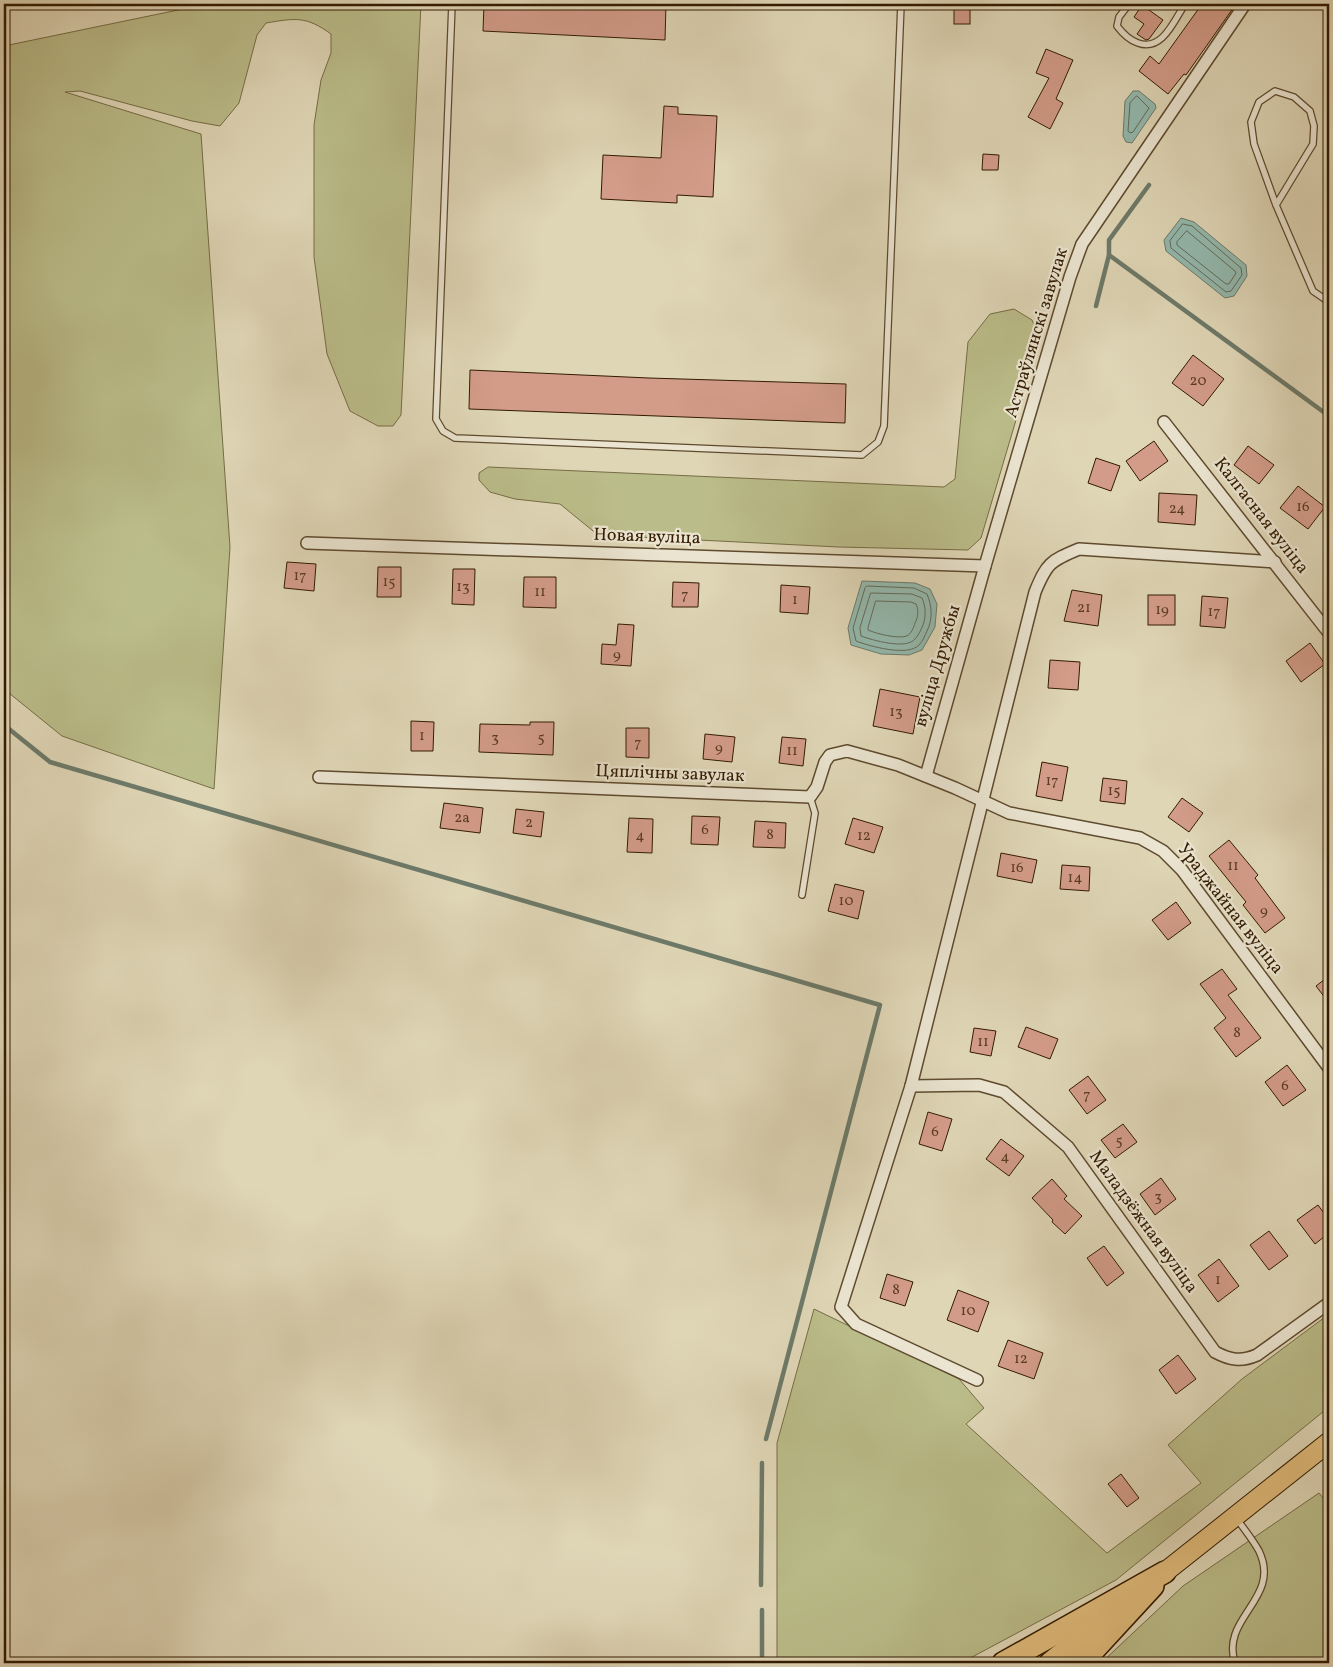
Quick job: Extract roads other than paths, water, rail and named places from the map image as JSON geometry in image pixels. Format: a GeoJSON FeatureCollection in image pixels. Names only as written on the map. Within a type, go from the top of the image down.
{"type":"FeatureCollection","features":[{"type":"Feature","properties":{"kind":"highway"},"geometry":{"type":"LineString","coordinates":[[1004,1663],[1165,1572]]}},
{"type":"Feature","properties":{"kind":"highway"},"geometry":{"type":"LineString","coordinates":[[1050,1663],[1165,1572]]}},
{"type":"Feature","properties":{"kind":"highway"},"geometry":{"type":"LineString","coordinates":[[1082,1663],[1165,1572]]}},
{"type":"Feature","properties":{"kind":"main road"},"geometry":{"type":"LineString","coordinates":[[1165,1572],[1329,1442]]}},
{"type":"Feature","properties":{"kind":"street","name":"Астраўлянскі завулак"},"geometry":{"type":"LineString","coordinates":[[985,566],[1070,277],[1082,244],[1245,4]]}},
{"type":"Feature","properties":{"kind":"street","name":"Калгасная вуліца"},"geometry":{"type":"LineString","coordinates":[[1164,422],[1329,633]]}},
{"type":"Feature","properties":{"kind":"street","name":"Новая вуліца"},"geometry":{"type":"LineString","coordinates":[[307,542],[985,566]]}},
{"type":"Feature","properties":{"kind":"street"},"geometry":{"type":"LineString","coordinates":[[977,1380],[856,1324],[841,1306],[912,1086],[1035,592],[1044,570],[1058,558],[1079,549],[1275,562]]}},
{"type":"Feature","properties":{"kind":"street","name":"вуліца Дружбы"},"geometry":{"type":"LineString","coordinates":[[926,776],[985,566]]}},
{"type":"Feature","properties":{"kind":"street"},"geometry":{"type":"LineString","coordinates":[[810,797],[817,787],[825,762],[830,755],[846,751],[898,765],[982,802]]}},
{"type":"Feature","properties":{"kind":"street","name":"Цяплічны завулак"},"geometry":{"type":"LineString","coordinates":[[318,777],[810,797]]}},
{"type":"Feature","properties":{"kind":"street","name":"Ураджайная вуліца"},"geometry":{"type":"LineString","coordinates":[[982,802],[1009,813],[1140,838],[1163,851],[1182,870],[1329,1068]]}},
{"type":"Feature","properties":{"kind":"street","name":"Маладзёжная вуліца"},"geometry":{"type":"LineString","coordinates":[[912,1086],[980,1085],[1004,1092],[1068,1147],[1215,1352],[1236,1360],[1246,1360],[1257,1356],[1329,1303]]}},
{"type":"Feature","properties":{"kind":"lane"},"geometry":{"type":"LineString","coordinates":[[452,4],[436,419],[443,431],[455,438],[862,455],[878,442],[884,426],[901,4]]}},
{"type":"Feature","properties":{"kind":"lane"},"geometry":{"type":"LineString","coordinates":[[1129,4],[1119,17],[1118,26],[1123,34],[1132,41],[1146,46],[1155,44],[1164,37],[1185,4]]}},
{"type":"Feature","properties":{"kind":"lane"},"geometry":{"type":"LineString","coordinates":[[1276,205],[1313,144],[1314,126],[1310,111],[1294,97],[1274,91],[1259,102],[1251,122],[1254,144],[1276,205],[1314,291],[1329,302]]}},
{"type":"Feature","properties":{"kind":"lane"},"geometry":{"type":"LineString","coordinates":[[802,895],[815,813],[810,797]]}},
{"type":"Feature","properties":{"kind":"lane"},"geometry":{"type":"LineString","coordinates":[[1235,1517],[1259,1552],[1264,1567],[1263,1584],[1258,1597],[1240,1621],[1233,1638],[1236,1663]]}},
{"type":"Feature","properties":{"kind":"water"},"geometry":{"type":"Polygon","coordinates":[[[1133,91],[1139,91],[1155,104],[1156,108],[1132,143],[1126,142],[1123,136],[1125,101],[1133,91]]]}},
{"type":"Feature","properties":{"kind":"water"},"geometry":{"type":"Polygon","coordinates":[[[1181,218],[1194,222],[1246,265],[1247,276],[1234,296],[1225,298],[1166,251],[1164,240],[1181,218]]]}},
{"type":"Feature","properties":{"kind":"water"},"geometry":{"type":"Polygon","coordinates":[[[862,581],[915,583],[930,589],[937,604],[935,627],[922,650],[909,655],[881,654],[851,645],[848,628],[862,581]]]}},
{"type":"Feature","properties":{"kind":"waterway"},"geometry":{"type":"LineString","coordinates":[[1149,185],[1109,240],[1109,255],[1329,416]]}},
{"type":"Feature","properties":{"kind":"waterway"},"geometry":{"type":"LineString","coordinates":[[1096,306],[1109,255]]}},
{"type":"Feature","properties":{"kind":"waterway"},"geometry":{"type":"LineString","coordinates":[[4,725],[50,762],[880,1005],[766,1439]]}},
{"type":"Feature","properties":{"kind":"waterway"},"geometry":{"type":"LineString","coordinates":[[761,1585],[762,1463]]}},
{"type":"Feature","properties":{"kind":"waterway"},"geometry":{"type":"LineString","coordinates":[[762,1610],[762,1663]]}}]}
